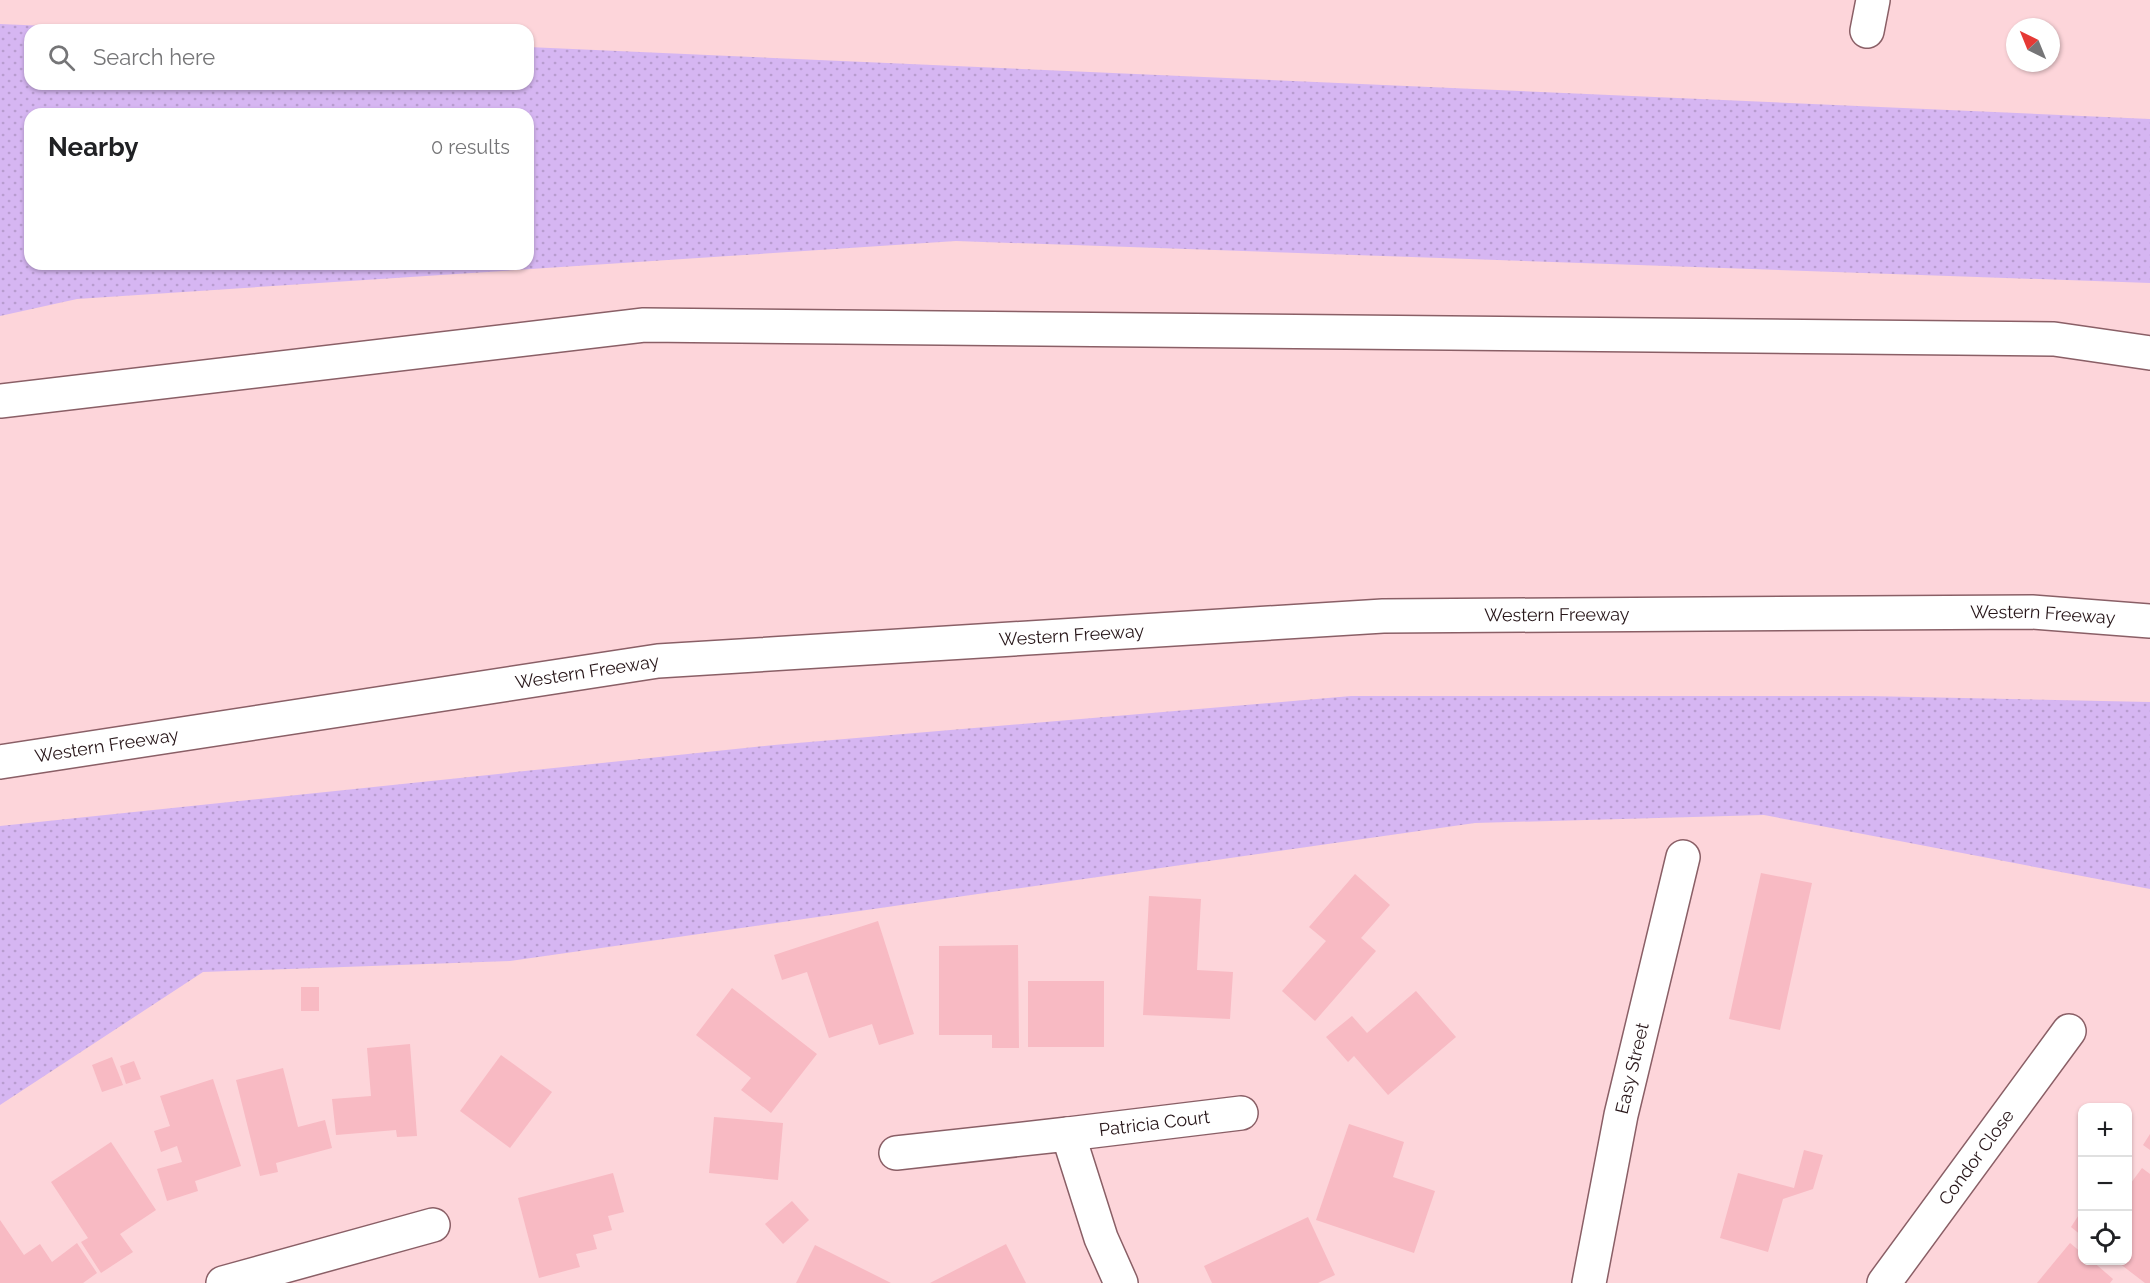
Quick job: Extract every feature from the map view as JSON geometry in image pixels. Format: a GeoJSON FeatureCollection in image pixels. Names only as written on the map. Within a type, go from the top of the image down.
{"type":"FeatureCollection","features":[{"type":"Feature","properties":{"kind":"main road"},"geometry":{"type":"LineString","coordinates":[[1867,32],[1873,0]]}},
{"type":"Feature","properties":{"kind":"main road"},"geometry":{"type":"LineString","coordinates":[[0,401],[644,325],[2054,339],[2150,353]]}},
{"type":"Feature","properties":{"kind":"main road","name":"Western Freeway"},"geometry":{"type":"LineString","coordinates":[[0,762],[658,661],[1383,616],[2032,612],[2150,621]]}},
{"type":"Feature","properties":{"kind":"main road","name":"Easy Street"},"geometry":{"type":"LineString","coordinates":[[1589,1283],[1621,1115],[1683,857]]}},
{"type":"Feature","properties":{"kind":"main road","name":"Condor Close"},"geometry":{"type":"LineString","coordinates":[[1884,1283],[2070,1031]]}},
{"type":"Feature","properties":{"kind":"main road","name":"Patricia Court"},"geometry":{"type":"LineString","coordinates":[[896,1153],[1241,1113]]}},
{"type":"Feature","properties":{"kind":"main road"},"geometry":{"type":"LineString","coordinates":[[1068,1134],[1101,1238],[1121,1283]]}},
{"type":"Feature","properties":{"kind":"main road"},"geometry":{"type":"LineString","coordinates":[[223,1283],[433,1225]]}},
{"type":"Feature","properties":{"kind":"shaded area"},"geometry":{"type":"Polygon","coordinates":[[[0,24],[24,25],[24,90],[534,90],[534,47],[2150,119],[2150,283],[956,241],[534,269],[534,108],[24,108],[24,270],[516,270],[77,299],[0,316],[0,24]]]}},
{"type":"Feature","properties":{"kind":"shaded area"},"geometry":{"type":"Polygon","coordinates":[[[1351,696],[1868,696],[2150,702],[2150,889],[1764,815],[1475,823],[510,961],[203,972],[0,1105],[0,826],[774,745],[1351,696]]]}},
{"type":"Feature","properties":{"kind":"building"},"geometry":{"type":"Polygon","coordinates":[[[1761,873],[1812,883],[1780,1030],[1729,1019],[1761,873]]]}},
{"type":"Feature","properties":{"kind":"building"},"geometry":{"type":"Polygon","coordinates":[[[1355,874],[1390,905],[1361,938],[1376,951],[1315,1021],[1282,991],[1326,941],[1309,927],[1355,874]]]}},
{"type":"Feature","properties":{"kind":"building"},"geometry":{"type":"Polygon","coordinates":[[[1149,896],[1201,899],[1197,970],[1233,972],[1230,1019],[1143,1015],[1149,896]]]}},
{"type":"Feature","properties":{"kind":"building"},"geometry":{"type":"Polygon","coordinates":[[[878,921],[914,1034],[879,1045],[872,1024],[829,1038],[807,972],[782,980],[774,955],[878,921]]]}},
{"type":"Feature","properties":{"kind":"building"},"geometry":{"type":"Polygon","coordinates":[[[1018,945],[1019,1048],[992,1048],[992,1035],[939,1035],[939,946],[1018,945]]]}},
{"type":"Feature","properties":{"kind":"building"},"geometry":{"type":"Polygon","coordinates":[[[1028,981],[1104,981],[1104,1047],[1028,1047],[1028,981]]]}},
{"type":"Feature","properties":{"kind":"building"},"geometry":{"type":"Polygon","coordinates":[[[301,987],[319,987],[319,1011],[301,1011],[301,987]]]}},
{"type":"Feature","properties":{"kind":"building"},"geometry":{"type":"Polygon","coordinates":[[[732,988],[817,1054],[771,1113],[741,1090],[751,1078],[696,1035],[732,988]]]}},
{"type":"Feature","properties":{"kind":"building"},"geometry":{"type":"Polygon","coordinates":[[[1416,991],[1456,1037],[1388,1095],[1354,1056],[1348,1062],[1326,1037],[1352,1016],[1367,1033],[1416,991]]]}},
{"type":"Feature","properties":{"kind":"building"},"geometry":{"type":"Polygon","coordinates":[[[410,1044],[417,1136],[397,1137],[396,1130],[336,1135],[332,1099],[371,1096],[367,1048],[410,1044]]]}},
{"type":"Feature","properties":{"kind":"building"},"geometry":{"type":"Polygon","coordinates":[[[501,1055],[552,1092],[510,1148],[460,1111],[501,1055]]]}},
{"type":"Feature","properties":{"kind":"building"},"geometry":{"type":"Polygon","coordinates":[[[112,1057],[123,1085],[102,1092],[92,1065],[112,1057]]]}},
{"type":"Feature","properties":{"kind":"building"},"geometry":{"type":"Polygon","coordinates":[[[134,1061],[141,1079],[126,1084],[120,1066],[134,1061]]]}},
{"type":"Feature","properties":{"kind":"building"},"geometry":{"type":"Polygon","coordinates":[[[283,1068],[298,1127],[325,1120],[332,1148],[276,1163],[278,1172],[260,1176],[236,1080],[283,1068]]]}},
{"type":"Feature","properties":{"kind":"building"},"geometry":{"type":"Polygon","coordinates":[[[213,1079],[241,1166],[195,1181],[198,1191],[167,1201],[157,1169],[182,1162],[177,1146],[161,1152],[154,1131],[170,1126],[160,1096],[213,1079]]]}},
{"type":"Feature","properties":{"kind":"building"},"geometry":{"type":"Polygon","coordinates":[[[714,1117],[783,1123],[778,1180],[709,1173],[714,1117]]]}},
{"type":"Feature","properties":{"kind":"building"},"geometry":{"type":"Polygon","coordinates":[[[1349,1124],[1404,1142],[1393,1177],[1435,1191],[1414,1253],[1316,1220],[1349,1124]]]}},
{"type":"Feature","properties":{"kind":"building"},"geometry":{"type":"Polygon","coordinates":[[[2150,1134],[2150,1150],[2143,1145],[2150,1134]]]}},
{"type":"Feature","properties":{"kind":"building"},"geometry":{"type":"Polygon","coordinates":[[[111,1142],[156,1210],[120,1234],[133,1252],[101,1273],[81,1242],[88,1238],[51,1182],[111,1142]]]}},
{"type":"Feature","properties":{"kind":"building"},"geometry":{"type":"Polygon","coordinates":[[[1804,1150],[1823,1155],[1813,1189],[1783,1199],[1768,1252],[1720,1238],[1738,1173],[1794,1188],[1804,1150]]]}},
{"type":"Feature","properties":{"kind":"building"},"geometry":{"type":"Polygon","coordinates":[[[2142,1168],[2150,1174],[2150,1283],[2145,1283],[2122,1265],[2132,1265],[2132,1182],[2142,1168]]]}},
{"type":"Feature","properties":{"kind":"building"},"geometry":{"type":"Polygon","coordinates":[[[613,1173],[624,1212],[608,1216],[612,1230],[593,1235],[597,1249],[576,1254],[580,1267],[539,1278],[518,1198],[613,1173]]]}},
{"type":"Feature","properties":{"kind":"building"},"geometry":{"type":"Polygon","coordinates":[[[792,1201],[809,1220],[783,1244],[765,1224],[792,1201]]]}},
{"type":"Feature","properties":{"kind":"building"},"geometry":{"type":"Polygon","coordinates":[[[2078,1216],[2078,1233],[2071,1227],[2078,1216]]]}},
{"type":"Feature","properties":{"kind":"building"},"geometry":{"type":"Polygon","coordinates":[[[1308,1217],[1335,1275],[1318,1283],[1212,1283],[1204,1266],[1308,1217]]]}},
{"type":"Feature","properties":{"kind":"building"},"geometry":{"type":"Polygon","coordinates":[[[0,1220],[24,1255],[40,1244],[52,1262],[77,1243],[97,1273],[83,1283],[0,1283],[0,1220]]]}},
{"type":"Feature","properties":{"kind":"building"},"geometry":{"type":"Polygon","coordinates":[[[2070,1243],[2078,1250],[2078,1265],[2097,1265],[2113,1279],[2110,1283],[2037,1283],[2070,1243]]]}},
{"type":"Feature","properties":{"kind":"building"},"geometry":{"type":"Polygon","coordinates":[[[1006,1244],[1026,1283],[930,1283],[1006,1244]]]}},
{"type":"Feature","properties":{"kind":"building"},"geometry":{"type":"Polygon","coordinates":[[[815,1245],[891,1283],[796,1283],[815,1245]]]}}]}
